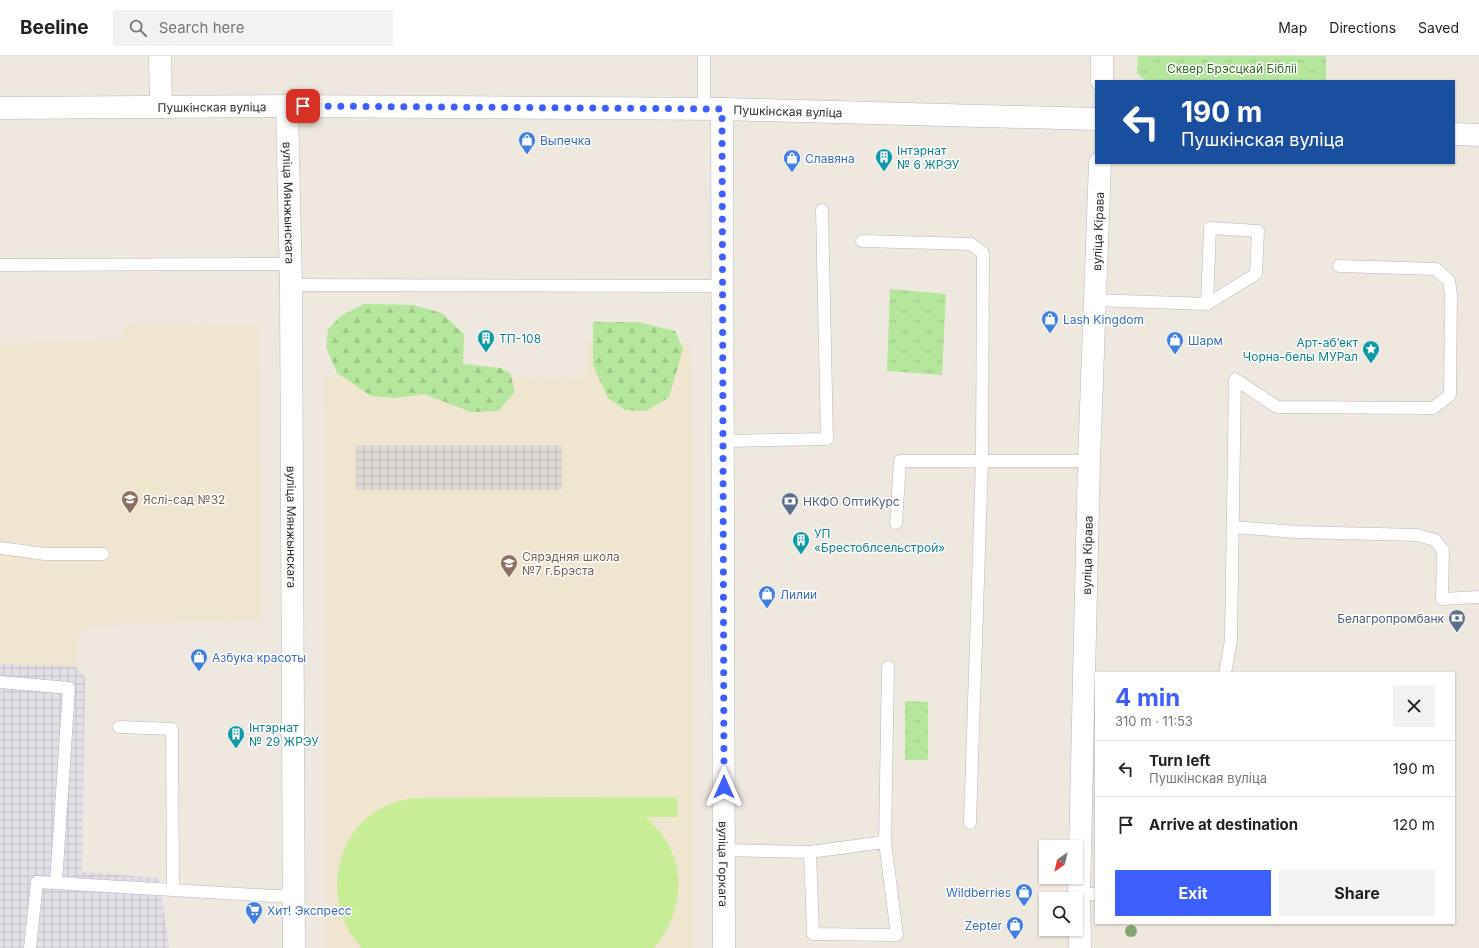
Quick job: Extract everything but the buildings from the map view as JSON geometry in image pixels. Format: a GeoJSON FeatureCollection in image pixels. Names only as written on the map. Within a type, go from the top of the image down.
{"type":"FeatureCollection","features":[{"type":"Feature","properties":{"kind":"street"},"geometry":{"type":"LineString","coordinates":[[160,56],[161,107]]}},
{"type":"Feature","properties":{"kind":"street"},"geometry":{"type":"LineString","coordinates":[[1102,56],[1102,80]]}},
{"type":"Feature","properties":{"kind":"street","name":"Пушкінская вуліца"},"geometry":{"type":"LineString","coordinates":[[0,108],[287,106],[713,109],[1095,119]]}},
{"type":"Feature","properties":{"kind":"street","name":"вуліца Мянжынскага"},"geometry":{"type":"LineString","coordinates":[[287,106],[290,275],[294,948]]}},
{"type":"Feature","properties":{"kind":"street","name":"вуліца Горкага"},"geometry":{"type":"LineString","coordinates":[[713,109],[722,286],[724,948]]}},
{"type":"Feature","properties":{"kind":"street"},"geometry":{"type":"LineString","coordinates":[[1455,134],[1479,135]]}},
{"type":"Feature","properties":{"kind":"street","name":"вуліца Кірава"},"geometry":{"type":"LineString","coordinates":[[1080,948],[1088,894],[1090,718],[1089,461],[1100,164]]}},
{"type":"Feature","properties":{"kind":"lane"},"geometry":{"type":"LineString","coordinates":[[704,56],[713,109]]}},
{"type":"Feature","properties":{"kind":"lane"},"geometry":{"type":"LineString","coordinates":[[723,441],[826,439],[822,210]]}},
{"type":"Feature","properties":{"kind":"lane"},"geometry":{"type":"LineString","coordinates":[[1095,300],[1207,304],[1256,274],[1258,231],[1210,228],[1207,304]]}},
{"type":"Feature","properties":{"kind":"lane"},"geometry":{"type":"LineString","coordinates":[[862,241],[971,244],[983,253],[982,460],[970,823]]}},
{"type":"Feature","properties":{"kind":"lane"},"geometry":{"type":"LineString","coordinates":[[0,265],[290,275],[722,286]]}},
{"type":"Feature","properties":{"kind":"lane"},"geometry":{"type":"LineString","coordinates":[[1225,672],[1231,640],[1235,379],[1277,407],[1433,408],[1450,395],[1450,281],[1436,269],[1339,266]]}},
{"type":"Feature","properties":{"kind":"lane"},"geometry":{"type":"LineString","coordinates":[[896,523],[900,461],[1089,461]]}},
{"type":"Feature","properties":{"kind":"lane"},"geometry":{"type":"LineString","coordinates":[[1233,527],[1297,532],[1418,535],[1429,538],[1435,540],[1443,550],[1442,599],[1479,597]]}},
{"type":"Feature","properties":{"kind":"lane"},"geometry":{"type":"LineString","coordinates":[[0,548],[45,554],[103,554]]}},
{"type":"Feature","properties":{"kind":"lane"},"geometry":{"type":"LineString","coordinates":[[810,852],[813,934],[897,935],[885,842],[888,667]]}},
{"type":"Feature","properties":{"kind":"lane"},"geometry":{"type":"LineString","coordinates":[[0,682],[69,688],[56,883]]}},
{"type":"Feature","properties":{"kind":"lane"},"geometry":{"type":"LineString","coordinates":[[119,727],[172,729],[173,890]]}},
{"type":"Feature","properties":{"kind":"lane"},"geometry":{"type":"LineString","coordinates":[[724,850],[810,852],[885,842]]}},
{"type":"Feature","properties":{"kind":"lane"},"geometry":{"type":"LineString","coordinates":[[30,948],[37,882],[274,896],[294,895]]}},
{"type":"Feature","properties":{"kind":"shaded area","name":"Яслі-сад №32"},"geometry":{"type":"Polygon","coordinates":[[[123,325],[258,326],[261,620],[90,626],[78,637],[75,666],[0,664],[0,344],[124,341],[123,325]]]}},
{"type":"Feature","properties":{"kind":"shaded area","name":"Сярэдняя школа №7 г.Брэста"},"geometry":{"type":"Polygon","coordinates":[[[585,343],[690,344],[692,470],[692,948],[327,948],[326,418],[324,376],[585,377],[585,343]]]}},
{"type":"Feature","properties":{"kind":"shaded area"},"geometry":{"type":"Polygon","coordinates":[[[356,445],[562,445],[562,490],[356,490],[356,445]]]}},
{"type":"Feature","properties":{"kind":"shaded area"},"geometry":{"type":"Polygon","coordinates":[[[0,664],[75,666],[85,677],[82,872],[159,878],[169,948],[0,948],[0,664]]]}},
{"type":"Feature","properties":{"kind":"green space","name":"Сквер Брэсцкай Бібліі"},"geometry":{"type":"Polygon","coordinates":[[[1138,56],[1326,56],[1326,80],[1145,80],[1137,73],[1138,56]]]}},
{"type":"Feature","properties":{"kind":"green space"},"geometry":{"type":"Polygon","coordinates":[[[890,289],[946,294],[942,375],[887,371],[890,289]]]}},
{"type":"Feature","properties":{"kind":"green space"},"geometry":{"type":"Polygon","coordinates":[[[364,304],[413,305],[442,313],[464,334],[463,364],[500,368],[510,373],[515,392],[498,411],[471,412],[424,394],[395,398],[371,396],[337,373],[326,347],[328,329],[341,316],[364,304]]]}},
{"type":"Feature","properties":{"kind":"green space"},"geometry":{"type":"Polygon","coordinates":[[[593,322],[637,322],[675,331],[683,349],[669,397],[646,411],[625,410],[608,398],[593,365],[593,322]]]}},
{"type":"Feature","properties":{"kind":"green space"},"geometry":{"type":"Polygon","coordinates":[[[905,701],[928,702],[928,760],[905,760],[905,701]]]}},
{"type":"Feature","properties":{"kind":"green space"},"geometry":{"type":"Polygon","coordinates":[[[677,797],[678,817],[646,817],[667,842],[675,859],[678,873],[677,899],[674,912],[669,925],[654,948],[362,948],[350,932],[342,914],[338,895],[338,875],[342,856],[350,838],[362,823],[378,810],[390,804],[412,798],[677,797]]]}},
{"type":"Feature","properties":{"kind":"place","name":"Выпечка"},"geometry":{"type":"Point","coordinates":[527,155]}},
{"type":"Feature","properties":{"kind":"place","name":"Інтэрнат № 6 ЖРЭУ"},"geometry":{"type":"Point","coordinates":[884,172]}},
{"type":"Feature","properties":{"kind":"place","name":"Славяна"},"geometry":{"type":"Point","coordinates":[792,173]}},
{"type":"Feature","properties":{"kind":"place","name":"Lash Kingdom"},"geometry":{"type":"Point","coordinates":[1050,334]}},
{"type":"Feature","properties":{"kind":"place","name":"ТП-108"},"geometry":{"type":"Point","coordinates":[486,353]}},
{"type":"Feature","properties":{"kind":"place","name":"Шарм"},"geometry":{"type":"Point","coordinates":[1175,355]}},
{"type":"Feature","properties":{"kind":"place","name":"Арт-абʼект Чорна-белы МУРал"},"geometry":{"type":"Point","coordinates":[1371,364]}},
{"type":"Feature","properties":{"kind":"place","name":"Яслі-сад №32"},"geometry":{"type":"Point","coordinates":[130,514]}},
{"type":"Feature","properties":{"kind":"place","name":"НКФО ОптиКурс"},"geometry":{"type":"Point","coordinates":[790,516]}},
{"type":"Feature","properties":{"kind":"place","name":"УП «Брестоблсельстрой»"},"geometry":{"type":"Point","coordinates":[801,555]}},
{"type":"Feature","properties":{"kind":"place","name":"Сярэдняя школа №7 г.Брэста"},"geometry":{"type":"Point","coordinates":[509,578]}},
{"type":"Feature","properties":{"kind":"place","name":"Лилии"},"geometry":{"type":"Point","coordinates":[767,609]}},
{"type":"Feature","properties":{"kind":"place","name":"Белагропромбанк"},"geometry":{"type":"Point","coordinates":[1457,633]}},
{"type":"Feature","properties":{"kind":"place","name":"Азбука красоты"},"geometry":{"type":"Point","coordinates":[199,672]}},
{"type":"Feature","properties":{"kind":"place","name":"Інтэрнат № 29 ЖРЭУ"},"geometry":{"type":"Point","coordinates":[236,749]}},
{"type":"Feature","properties":{"kind":"place","name":"Wildberries"},"geometry":{"type":"Point","coordinates":[1024,907]}},
{"type":"Feature","properties":{"kind":"place","name":"Хит! Экспресс"},"geometry":{"type":"Point","coordinates":[254,925]}},
{"type":"Feature","properties":{"kind":"place","name":"Zepter"},"geometry":{"type":"Point","coordinates":[1015,940]}},
{"type":"Feature","properties":{"kind":"route"},"geometry":{"type":"LineString","coordinates":[[303,106],[722,109],[724,787]]}}]}
